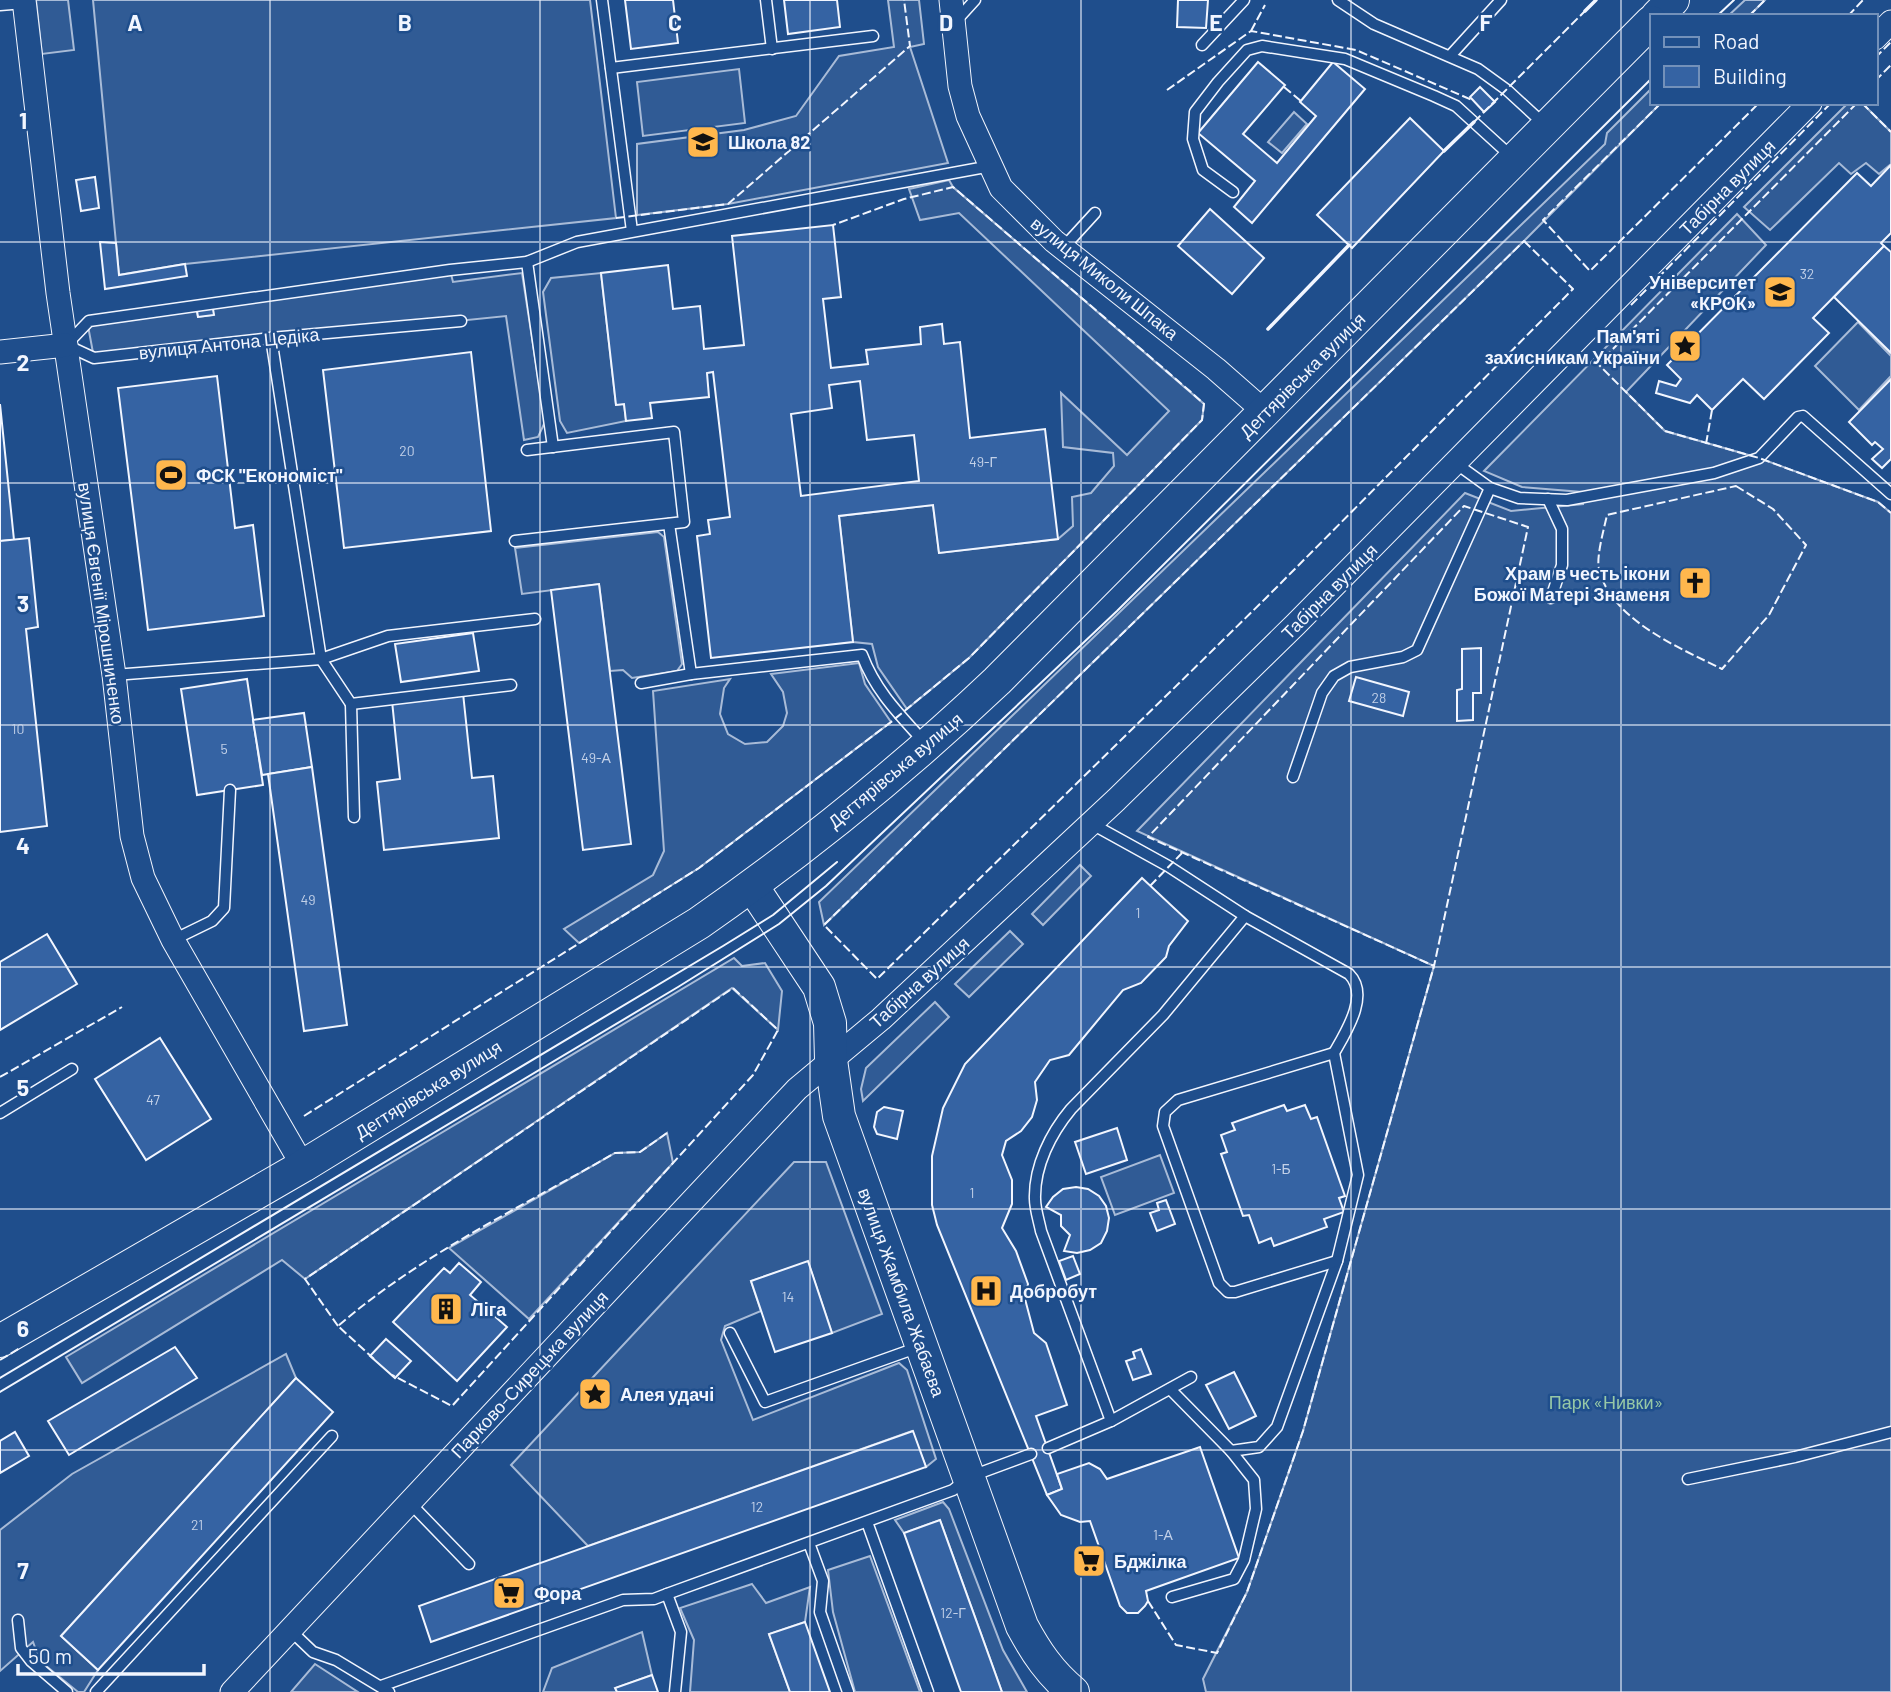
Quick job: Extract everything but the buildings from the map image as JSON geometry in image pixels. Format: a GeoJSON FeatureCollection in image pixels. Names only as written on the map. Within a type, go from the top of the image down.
{"type":"FeatureCollection","features":[{"type":"Feature","properties":{"kind":"main road"},"geometry":{"type":"LineString","coordinates":[[1659,14],[1673,0]]}},
{"type":"Feature","properties":{"kind":"main road","name":"Дегтярівська вулиця"},"geometry":{"type":"LineString","coordinates":[[0,1341],[303,1166],[699,923],[752,886],[928,746],[997,681],[1650,23]]}},
{"type":"Feature","properties":{"kind":"main road","name":"вулиця Жамбила Жабаєва"},"geometry":{"type":"LineString","coordinates":[[752,886],[819,986],[830,1023],[831,1060],[839,1116],[1022,1626],[1039,1658],[1058,1680],[1073,1692]]}},
{"type":"Feature","properties":{"kind":"street","name":"вулиця Миколи Шпака"},"geometry":{"type":"LineString","coordinates":[[951,0],[968,116],[1001,188],[1063,248],[1216,369],[1265,412]]}},
{"type":"Feature","properties":{"kind":"street","name":"вулиця Євгенії Мірошниченко"},"geometry":{"type":"LineString","coordinates":[[24,1],[66,345],[114,675],[132,836],[144,878],[173,940],[303,1166]]}},
{"type":"Feature","properties":{"kind":"street"},"geometry":{"type":"LineString","coordinates":[[1877,36],[1891,22]]}},
{"type":"Feature","properties":{"kind":"street","name":"Табірна вулиця"},"geometry":{"type":"LineString","coordinates":[[831,1060],[881,1019],[1092,824],[1296,624],[1808,105]]}},
{"type":"Feature","properties":{"kind":"street","name":"вулиця Антона Цедіка"},"geometry":{"type":"LineString","coordinates":[[0,352],[66,345]]}},
{"type":"Feature","properties":{"kind":"street","name":"Парково-Сирецька вулиця"},"geometry":{"type":"LineString","coordinates":[[232,1692],[797,1089],[831,1060]]}},
{"type":"Feature","properties":{"kind":"lane"},"geometry":{"type":"LineString","coordinates":[[602,0],[632,231]]}},
{"type":"Feature","properties":{"kind":"lane"},"geometry":{"type":"LineString","coordinates":[[766,0],[772,49]]}},
{"type":"Feature","properties":{"kind":"lane"},"geometry":{"type":"LineString","coordinates":[[953,24],[975,0]]}},
{"type":"Feature","properties":{"kind":"lane"},"geometry":{"type":"LineString","coordinates":[[1202,45],[1244,0]]}},
{"type":"Feature","properties":{"kind":"lane"},"geometry":{"type":"LineString","coordinates":[[1338,0],[1374,24],[1488,76],[1521,101],[1547,127]]}},
{"type":"Feature","properties":{"kind":"lane"},"geometry":{"type":"LineString","coordinates":[[1450,57],[1501,0]]}},
{"type":"Feature","properties":{"kind":"lane"},"geometry":{"type":"LineString","coordinates":[[0,5],[24,1]]}},
{"type":"Feature","properties":{"kind":"lane"},"geometry":{"type":"LineString","coordinates":[[611,68],[873,36]]}},
{"type":"Feature","properties":{"kind":"lane"},"geometry":{"type":"LineString","coordinates":[[1233,192],[1203,170],[1193,139],[1195,111],[1247,50],[1262,46],[1345,59],[1434,96],[1456,106],[1514,159]]}},
{"type":"Feature","properties":{"kind":"lane"},"geometry":{"type":"LineString","coordinates":[[66,345],[89,321],[450,270],[527,262],[577,242],[991,166]]}},
{"type":"Feature","properties":{"kind":"lane"},"geometry":{"type":"LineString","coordinates":[[1063,248],[1095,213]]}},
{"type":"Feature","properties":{"kind":"lane"},"geometry":{"type":"LineString","coordinates":[[527,262],[553,447]]}},
{"type":"Feature","properties":{"kind":"lane","name":"вулиця Антона Цедіка"},"geometry":{"type":"LineString","coordinates":[[66,345],[94,358],[271,338],[461,321]]}},
{"type":"Feature","properties":{"kind":"lane"},"geometry":{"type":"LineString","coordinates":[[271,338],[321,659],[351,704],[354,817]]}},
{"type":"Feature","properties":{"kind":"lane"},"geometry":{"type":"LineString","coordinates":[[1454,462],[1490,488],[1519,498],[1567,500],[1591,497],[1714,473],[1759,458],[1798,417],[1803,416],[1891,494]]}},
{"type":"Feature","properties":{"kind":"lane"},"geometry":{"type":"LineString","coordinates":[[515,541],[684,522],[674,432],[527,450]]}},
{"type":"Feature","properties":{"kind":"lane"},"geometry":{"type":"LineString","coordinates":[[1293,777],[1322,693],[1334,676],[1350,667],[1403,657],[1417,650],[1490,488]]}},
{"type":"Feature","properties":{"kind":"lane"},"geometry":{"type":"LineString","coordinates":[[1548,499],[1562,529],[1562,565],[1551,598]]}},
{"type":"Feature","properties":{"kind":"lane"},"geometry":{"type":"LineString","coordinates":[[669,524],[691,674]]}},
{"type":"Feature","properties":{"kind":"lane"},"geometry":{"type":"LineString","coordinates":[[114,675],[321,659],[387,636],[536,620]]}},
{"type":"Feature","properties":{"kind":"lane"},"geometry":{"type":"LineString","coordinates":[[641,683],[691,674],[862,655],[871,679],[899,716],[928,746]]}},
{"type":"Feature","properties":{"kind":"lane"},"geometry":{"type":"LineString","coordinates":[[351,704],[511,685]]}},
{"type":"Feature","properties":{"kind":"lane"},"geometry":{"type":"LineString","coordinates":[[173,940],[212,921],[224,908],[230,790]]}},
{"type":"Feature","properties":{"kind":"lane"},"geometry":{"type":"LineString","coordinates":[[1092,824],[1168,866],[1245,916],[1349,974],[1356,981],[1358,996],[1347,1030],[1334,1053],[1358,1175],[1337,1261],[1277,1427],[1259,1447],[1231,1451]]}},
{"type":"Feature","properties":{"kind":"lane"},"geometry":{"type":"LineString","coordinates":[[1111,1421],[1041,1231],[1035,1198],[1041,1161],[1058,1125],[1071,1108],[1163,1015],[1245,916]]}},
{"type":"Feature","properties":{"kind":"lane"},"geometry":{"type":"LineString","coordinates":[[1334,1053],[1178,1100],[1165,1112],[1163,1126],[1223,1289],[1235,1292],[1337,1261]]}},
{"type":"Feature","properties":{"kind":"lane"},"geometry":{"type":"LineString","coordinates":[[0,1113],[72,1069]]}},
{"type":"Feature","properties":{"kind":"lane"},"geometry":{"type":"LineString","coordinates":[[730,1333],[765,1402],[922,1346]]}},
{"type":"Feature","properties":{"kind":"lane"},"geometry":{"type":"LineString","coordinates":[[1048,1448],[1111,1421],[1191,1377]]}},
{"type":"Feature","properties":{"kind":"lane"},"geometry":{"type":"LineString","coordinates":[[1170,1389],[1231,1451],[1254,1479],[1256,1508],[1244,1560],[1234,1579],[1172,1597]]}},
{"type":"Feature","properties":{"kind":"lane"},"geometry":{"type":"LineString","coordinates":[[1688,1479],[1795,1457],[1891,1432]]}},
{"type":"Feature","properties":{"kind":"lane"},"geometry":{"type":"LineString","coordinates":[[96,1692],[332,1436]]}},
{"type":"Feature","properties":{"kind":"lane"},"geometry":{"type":"LineString","coordinates":[[290,1630],[313,1652],[336,1660],[385,1689],[623,1600],[654,1599],[867,1522],[953,1490],[969,1477],[1031,1454]]}},
{"type":"Feature","properties":{"kind":"lane"},"geometry":{"type":"LineString","coordinates":[[409,1502],[469,1564]]}},
{"type":"Feature","properties":{"kind":"lane"},"geometry":{"type":"LineString","coordinates":[[867,1522],[928,1692]]}},
{"type":"Feature","properties":{"kind":"lane"},"geometry":{"type":"LineString","coordinates":[[809,1543],[823,1581],[821,1612],[848,1692]]}},
{"type":"Feature","properties":{"kind":"lane"},"geometry":{"type":"LineString","coordinates":[[667,1594],[681,1632],[676,1692]]}},
{"type":"Feature","properties":{"kind":"lane"},"geometry":{"type":"LineString","coordinates":[[18,1620],[21,1648],[31,1661],[67,1692]]}},
{"type":"Feature","properties":{"kind":"shaded area"},"geometry":{"type":"Polygon","coordinates":[[[36,0],[68,0],[74,50],[42,54],[36,0]]]}},
{"type":"Feature","properties":{"kind":"shaded area"},"geometry":{"type":"Polygon","coordinates":[[[93,0],[590,0],[616,218],[185,264],[119,275],[93,0]]]}},
{"type":"Feature","properties":{"kind":"shaded area"},"geometry":{"type":"Polygon","coordinates":[[[888,0],[919,0],[924,44],[910,47],[948,163],[728,204],[637,215],[637,144],[744,130],[796,116],[839,56],[894,47],[888,0]]]}},
{"type":"Feature","properties":{"kind":"shaded area"},"geometry":{"type":"Polygon","coordinates":[[[1745,0],[1765,0],[1751,14],[1730,14],[1745,0]]]}},
{"type":"Feature","properties":{"kind":"shaded area"},"geometry":{"type":"Polygon","coordinates":[[[739,69],[745,123],[643,136],[637,82],[739,69]]]}},
{"type":"Feature","properties":{"kind":"shaded area"},"geometry":{"type":"Polygon","coordinates":[[[1650,90],[1650,105],[1659,105],[1524,241],[824,925],[819,902],[1605,144],[1607,133],[1650,90]]]}},
{"type":"Feature","properties":{"kind":"shaded area"},"geometry":{"type":"Polygon","coordinates":[[[1846,105],[1864,105],[1891,132],[1891,164],[1879,174],[1866,163],[1851,174],[1839,163],[1770,230],[1744,207],[1846,105]]]}},
{"type":"Feature","properties":{"kind":"shaded area"},"geometry":{"type":"Polygon","coordinates":[[[1294,112],[1307,124],[1282,153],[1268,142],[1294,112]]]}},
{"type":"Feature","properties":{"kind":"shaded area"},"geometry":{"type":"Polygon","coordinates":[[[949,180],[953,187],[1204,404],[1202,420],[969,658],[907,709],[878,667],[872,644],[853,642],[839,516],[933,505],[939,553],[1058,539],[1073,526],[1072,497],[1091,493],[1114,466],[1113,453],[1063,447],[1061,393],[1127,455],[1169,411],[959,213],[920,220],[909,189],[949,180]]]}},
{"type":"Feature","properties":{"kind":"shaded area","name":"Парк «Нивки»"},"geometry":{"type":"Polygon","coordinates":[[[1737,214],[1766,245],[1626,392],[1665,431],[1759,458],[1878,502],[1891,513],[1891,1692],[1206,1692],[1203,1679],[1247,1592],[1303,1431],[1434,966],[1137,831],[1465,493],[1511,511],[1583,504],[1582,492],[1522,487],[1484,471],[1737,214]]]}},
{"type":"Feature","properties":{"kind":"shaded area"},"geometry":{"type":"Polygon","coordinates":[[[450,270],[453,282],[522,273],[545,422],[538,437],[524,440],[506,316],[94,358],[88,326],[196,307],[198,317],[213,315],[212,303],[450,270]]]}},
{"type":"Feature","properties":{"kind":"shaded area"},"geometry":{"type":"Polygon","coordinates":[[[601,273],[616,405],[624,404],[626,421],[567,433],[560,421],[543,292],[551,278],[601,273]]]}},
{"type":"Feature","properties":{"kind":"shaded area"},"geometry":{"type":"Polygon","coordinates":[[[1858,322],[1891,356],[1891,376],[1859,410],[1815,366],[1858,322]]]}},
{"type":"Feature","properties":{"kind":"shaded area"},"geometry":{"type":"Polygon","coordinates":[[[658,532],[664,537],[682,664],[677,671],[632,678],[623,670],[610,671],[599,584],[522,594],[515,548],[658,532]]]}},
{"type":"Feature","properties":{"kind":"shaded area"},"geometry":{"type":"Polygon","coordinates":[[[859,663],[865,684],[891,722],[699,868],[579,943],[564,929],[653,875],[664,851],[653,691],[730,679],[724,688],[720,714],[728,734],[745,744],[767,742],[783,726],[787,713],[783,692],[771,674],[859,663]]]}},
{"type":"Feature","properties":{"kind":"shaded area"},"geometry":{"type":"Polygon","coordinates":[[[1080,865],[1091,876],[1043,925],[1032,914],[1080,865]]]}},
{"type":"Feature","properties":{"kind":"shaded area"},"geometry":{"type":"Polygon","coordinates":[[[1010,931],[1023,944],[969,997],[955,984],[1010,931]]]}},
{"type":"Feature","properties":{"kind":"shaded area"},"geometry":{"type":"Polygon","coordinates":[[[734,958],[742,966],[765,963],[782,991],[778,1030],[732,988],[305,1279],[282,1260],[82,1383],[66,1357],[734,958]]]}},
{"type":"Feature","properties":{"kind":"shaded area"},"geometry":{"type":"Polygon","coordinates":[[[935,1002],[949,1017],[863,1101],[861,1089],[866,1068],[935,1002]]]}},
{"type":"Feature","properties":{"kind":"shaded area"},"geometry":{"type":"Polygon","coordinates":[[[667,1133],[673,1163],[529,1319],[449,1248],[615,1153],[640,1152],[667,1133]]]}},
{"type":"Feature","properties":{"kind":"shaded area"},"geometry":{"type":"Polygon","coordinates":[[[1160,1155],[1174,1193],[1115,1215],[1101,1177],[1160,1155]]]}},
{"type":"Feature","properties":{"kind":"shaded area"},"geometry":{"type":"Polygon","coordinates":[[[794,1162],[826,1162],[882,1314],[832,1333],[808,1262],[751,1281],[761,1311],[725,1326],[721,1340],[753,1420],[899,1363],[907,1370],[936,1459],[926,1467],[912,1431],[588,1546],[511,1465],[794,1162]]]}},
{"type":"Feature","properties":{"kind":"shaded area"},"geometry":{"type":"Polygon","coordinates":[[[286,1354],[296,1378],[61,1636],[98,1670],[84,1692],[78,1692],[40,1661],[33,1642],[0,1671],[0,1530],[72,1474],[286,1354]]]}},
{"type":"Feature","properties":{"kind":"shaded area"},"geometry":{"type":"Polygon","coordinates":[[[943,1502],[949,1509],[1003,1650],[1027,1692],[1002,1692],[940,1520],[904,1533],[895,1520],[943,1502]]]}},
{"type":"Feature","properties":{"kind":"shaded area"},"geometry":{"type":"Polygon","coordinates":[[[870,1556],[920,1692],[855,1692],[833,1612],[828,1570],[870,1556]]]}},
{"type":"Feature","properties":{"kind":"shaded area"},"geometry":{"type":"Polygon","coordinates":[[[752,1584],[766,1603],[810,1587],[805,1622],[769,1634],[790,1692],[690,1692],[694,1640],[680,1608],[752,1584]]]}},
{"type":"Feature","properties":{"kind":"shaded area"},"geometry":{"type":"Polygon","coordinates":[[[642,1632],[652,1675],[616,1688],[617,1692],[543,1692],[552,1668],[642,1632]]]}},
{"type":"Feature","properties":{"kind":"shaded area"},"geometry":{"type":"Polygon","coordinates":[[[315,1664],[358,1692],[291,1692],[315,1664]]]}},
{"type":"Feature","properties":{"kind":"tram line"},"geometry":{"type":"LineString","coordinates":[[1719,14],[1734,0]]}},
{"type":"Feature","properties":{"kind":"tram line"},"geometry":{"type":"LineString","coordinates":[[0,1392],[779,924],[826,886],[1117,611],[1650,80]]}},
{"type":"Feature","properties":{"kind":"tram line"},"geometry":{"type":"LineString","coordinates":[[0,1378],[723,946],[773,915],[837,862]]}},
{"type":"Feature","properties":{"kind":"fence"},"geometry":{"type":"LineString","coordinates":[[616,218],[728,204],[910,46],[904,0]]}},
{"type":"Feature","properties":{"kind":"fence"},"geometry":{"type":"LineString","coordinates":[[1751,14],[1765,0]]}},
{"type":"Feature","properties":{"kind":"fence"},"geometry":{"type":"LineString","coordinates":[[1850,14],[1863,0]]}},
{"type":"Feature","properties":{"kind":"fence"},"geometry":{"type":"LineString","coordinates":[[1251,31],[1265,5]]}},
{"type":"Feature","properties":{"kind":"fence"},"geometry":{"type":"LineString","coordinates":[[1474,122],[1585,11]]}},
{"type":"Feature","properties":{"kind":"fence"},"geometry":{"type":"LineString","coordinates":[[1167,90],[1251,31],[1356,50],[1472,100]]}},
{"type":"Feature","properties":{"kind":"fence"},"geometry":{"type":"LineString","coordinates":[[1877,56],[1891,42]]}},
{"type":"Feature","properties":{"kind":"fence"},"geometry":{"type":"LineString","coordinates":[[1877,79],[1891,65]]}},
{"type":"Feature","properties":{"kind":"fence"},"geometry":{"type":"LineString","coordinates":[[1284,87],[1301,101]]}},
{"type":"Feature","properties":{"kind":"fence"},"geometry":{"type":"LineString","coordinates":[[1659,105],[1543,220],[1590,271],[1757,105]]}},
{"type":"Feature","properties":{"kind":"fence"},"geometry":{"type":"LineString","coordinates":[[1631,305],[1829,105]]}},
{"type":"Feature","properties":{"kind":"fence"},"geometry":{"type":"LineString","coordinates":[[1855,105],[1598,364],[1665,431],[1759,458],[1878,502],[1891,513]]}},
{"type":"Feature","properties":{"kind":"fence"},"geometry":{"type":"LineString","coordinates":[[1864,105],[1891,132]]}},
{"type":"Feature","properties":{"kind":"fence"},"geometry":{"type":"LineString","coordinates":[[304,1116],[699,868],[891,722],[969,658],[1202,420],[1204,404],[953,187],[904,199],[833,225]]}},
{"type":"Feature","properties":{"kind":"fence"},"geometry":{"type":"LineString","coordinates":[[1524,241],[1573,289],[1266,598],[877,979],[824,925],[1524,241]]}},
{"type":"Feature","properties":{"kind":"fence"},"geometry":{"type":"LineString","coordinates":[[1706,444],[1712,410]]}},
{"type":"Feature","properties":{"kind":"fence"},"geometry":{"type":"LineString","coordinates":[[1736,486],[1773,509],[1806,545],[1769,615],[1722,669],[1668,642],[1632,618],[1606,587],[1599,569],[1599,557],[1607,515],[1736,486]]}},
{"type":"Feature","properties":{"kind":"fence"},"geometry":{"type":"LineString","coordinates":[[1148,1601],[1176,1645],[1217,1653],[1247,1592],[1303,1431],[1434,966],[1528,527],[1464,506],[1148,837],[1434,966]]}},
{"type":"Feature","properties":{"kind":"fence"},"geometry":{"type":"LineString","coordinates":[[1150,886],[1182,853]]}},
{"type":"Feature","properties":{"kind":"fence"},"geometry":{"type":"LineString","coordinates":[[338,1326],[305,1279],[733,988],[778,1030],[753,1075],[452,1406],[392,1375]]}},
{"type":"Feature","properties":{"kind":"fence"},"geometry":{"type":"LineString","coordinates":[[0,1077],[122,1007]]}},
{"type":"Feature","properties":{"kind":"fence"},"geometry":{"type":"LineString","coordinates":[[374,1359],[338,1326],[370,1300],[437,1254],[508,1213],[615,1153],[640,1152],[667,1133]]}},
{"type":"Feature","properties":{"kind":"fence"},"geometry":{"type":"LineString","coordinates":[[0,1360],[20,1348]]}},
{"type":"Feature","properties":{"kind":"wall"},"geometry":{"type":"LineString","coordinates":[[1585,11],[1596,0]]}},
{"type":"Feature","properties":{"kind":"wall"},"geometry":{"type":"LineString","coordinates":[[1444,151],[1474,122]]}},
{"type":"Feature","properties":{"kind":"wall"},"geometry":{"type":"LineString","coordinates":[[1268,329],[1349,245]]}},
{"type":"Feature","properties":{"kind":"place","name":"Школа 82"},"geometry":{"type":"Point","coordinates":[703,142]}},
{"type":"Feature","properties":{"kind":"place","name":"Університет «КРОК»"},"geometry":{"type":"Point","coordinates":[1780,292]}},
{"type":"Feature","properties":{"kind":"place","name":"Пам'яті захисникам України"},"geometry":{"type":"Point","coordinates":[1685,346]}},
{"type":"Feature","properties":{"kind":"place","name":"ФСК \"Економіст\""},"geometry":{"type":"Point","coordinates":[171,475]}},
{"type":"Feature","properties":{"kind":"place","name":"Храм в честь ікони Божої Матері Знаменя"},"geometry":{"type":"Point","coordinates":[1695,583]}},
{"type":"Feature","properties":{"kind":"place","name":"Добробут"},"geometry":{"type":"Point","coordinates":[986,1291]}},
{"type":"Feature","properties":{"kind":"place","name":"Ліга"},"geometry":{"type":"Point","coordinates":[446,1309]}},
{"type":"Feature","properties":{"kind":"place","name":"Алея удачі"},"geometry":{"type":"Point","coordinates":[595,1394]}},
{"type":"Feature","properties":{"kind":"place","name":"Бджілка"},"geometry":{"type":"Point","coordinates":[1089,1561]}},
{"type":"Feature","properties":{"kind":"place","name":"Фора"},"geometry":{"type":"Point","coordinates":[509,1593]}}]}
